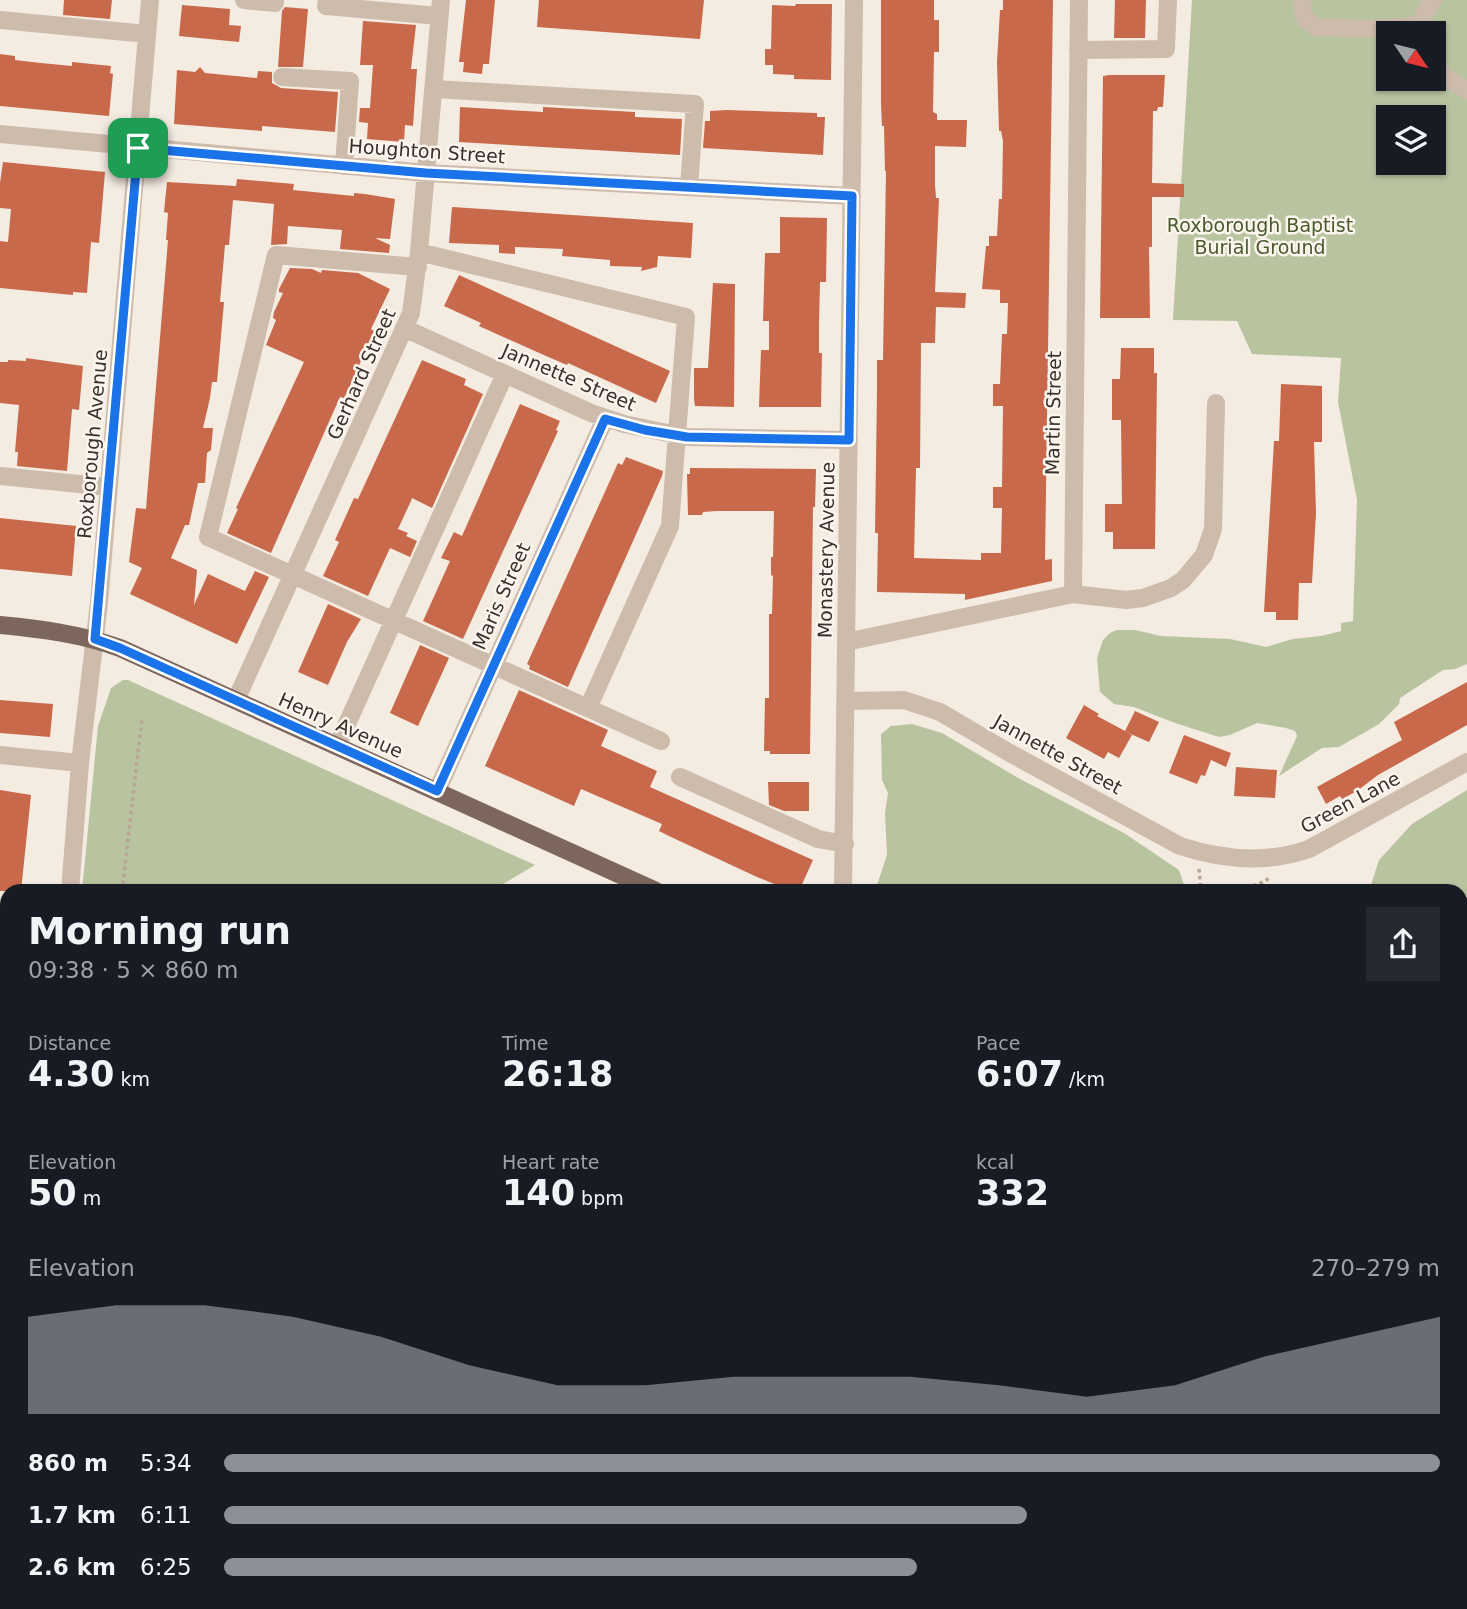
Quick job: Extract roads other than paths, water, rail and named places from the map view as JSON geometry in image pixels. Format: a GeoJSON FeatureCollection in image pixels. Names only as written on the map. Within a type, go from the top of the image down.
{"type":"FeatureCollection","features":[{"type":"Feature","properties":{"kind":"main road","name":"Henry Avenue"},"geometry":{"type":"LineString","coordinates":[[0,625],[95,639],[236,700],[641,884]]}},
{"type":"Feature","properties":{"kind":"street","name":"Roxborough Avenue"},"geometry":{"type":"LineString","coordinates":[[71,884],[80,763],[109,487],[150,0]]}},
{"type":"Feature","properties":{"kind":"street"},"geometry":{"type":"LineString","coordinates":[[244,0],[275,3],[275,0]]}},
{"type":"Feature","properties":{"kind":"street"},"geometry":{"type":"LineString","coordinates":[[327,0],[326,6],[440,8]]}},
{"type":"Feature","properties":{"kind":"street","name":"Monastery Avenue"},"geometry":{"type":"LineString","coordinates":[[844,884],[854,0]]}},
{"type":"Feature","properties":{"kind":"street","name":"Martin Street"},"geometry":{"type":"LineString","coordinates":[[1073,594],[1079,0]]}},
{"type":"Feature","properties":{"kind":"street"},"geometry":{"type":"LineString","coordinates":[[1078,50],[1166,49],[1168,0]]}},
{"type":"Feature","properties":{"kind":"street"},"geometry":{"type":"LineString","coordinates":[[1303,0],[1302,9],[1306,20],[1316,27],[1376,29]]}},
{"type":"Feature","properties":{"kind":"street"},"geometry":{"type":"LineString","coordinates":[[1423,21],[1425,12],[1433,0]]}},
{"type":"Feature","properties":{"kind":"street","name":"Gerhard Street"},"geometry":{"type":"LineString","coordinates":[[236,700],[406,329],[413,306],[440,8]]}},
{"type":"Feature","properties":{"kind":"street"},"geometry":{"type":"LineString","coordinates":[[0,20],[147,34]]}},
{"type":"Feature","properties":{"kind":"street"},"geometry":{"type":"LineString","coordinates":[[282,77],[350,81],[344,166]]}},
{"type":"Feature","properties":{"kind":"street"},"geometry":{"type":"LineString","coordinates":[[1446,77],[1467,90]]}},
{"type":"Feature","properties":{"kind":"street"},"geometry":{"type":"LineString","coordinates":[[434,89],[695,104],[690,187]]}},
{"type":"Feature","properties":{"kind":"street","name":"Houghton Street"},"geometry":{"type":"LineString","coordinates":[[0,134],[426,173],[852,196]]}},
{"type":"Feature","properties":{"kind":"street"},"geometry":{"type":"LineString","coordinates":[[588,708],[670,526],[686,317],[418,260],[276,256],[208,537],[661,741]]}},
{"type":"Feature","properties":{"kind":"street","name":"Jannette Street"},"geometry":{"type":"LineString","coordinates":[[406,329],[605,419],[676,435],[849,440]]}},
{"type":"Feature","properties":{"kind":"street"},"geometry":{"type":"LineString","coordinates":[[337,746],[505,374]]}},
{"type":"Feature","properties":{"kind":"street"},"geometry":{"type":"LineString","coordinates":[[846,642],[1073,594],[1105,599],[1143,598],[1171,588],[1194,568],[1210,542],[1213,528],[1216,403]]}},
{"type":"Feature","properties":{"kind":"street","name":"Maris Street"},"geometry":{"type":"LineString","coordinates":[[437,791],[605,419]]}},
{"type":"Feature","properties":{"kind":"street"},"geometry":{"type":"LineString","coordinates":[[0,476],[109,487]]}},
{"type":"Feature","properties":{"kind":"street","name":"Jannette Street"},"geometry":{"type":"LineString","coordinates":[[846,701],[904,700],[940,712],[1181,846],[1200,852],[1246,859]]}},
{"type":"Feature","properties":{"kind":"street"},"geometry":{"type":"LineString","coordinates":[[0,755],[80,763]]}},
{"type":"Feature","properties":{"kind":"street","name":"Green Lane"},"geometry":{"type":"LineString","coordinates":[[1246,859],[1280,857],[1309,849],[1467,762]]}},
{"type":"Feature","properties":{"kind":"street"},"geometry":{"type":"LineString","coordinates":[[680,777],[818,839],[845,844]]}},
{"type":"Feature","properties":{"kind":"park label","name":"Roxborough Baptist Burial Ground"},"geometry":{"type":"Point","coordinates":[1260,236]}}]}
